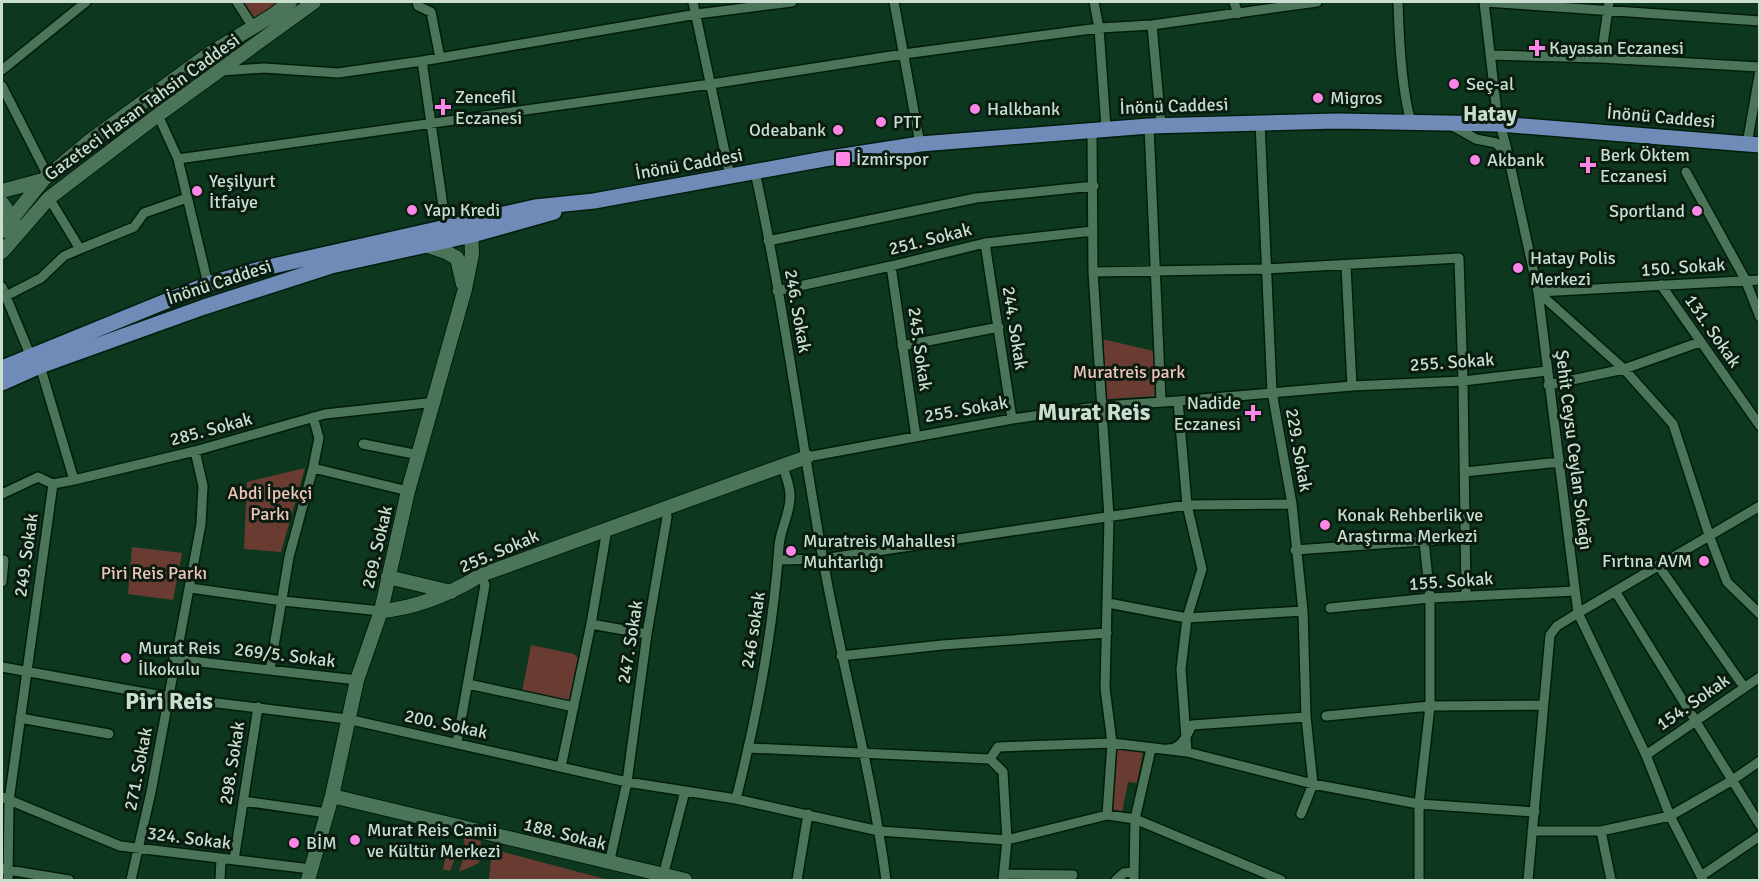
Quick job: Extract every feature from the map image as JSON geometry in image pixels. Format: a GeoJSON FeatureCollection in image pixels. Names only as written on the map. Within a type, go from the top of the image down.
{"type":"FeatureCollection","features":[{"type":"Feature","properties":{"kind":"main road","name":"İnönü Caddesi"},"geometry":{"type":"LineString","coordinates":[[2,368],[36,361],[331,266],[425,245],[471,228],[594,201],[920,144],[1099,129],[1337,121],[1499,124],[1753,144]]}},
{"type":"Feature","properties":{"kind":"main road","name":"İnönü Caddesi"},"geometry":{"type":"LineString","coordinates":[[2,383],[36,361],[208,284],[260,269],[446,227],[471,228]]}},
{"type":"Feature","properties":{"kind":"street"},"geometry":{"type":"LineString","coordinates":[[2,70],[86,2]]}},
{"type":"Feature","properties":{"kind":"street"},"geometry":{"type":"LineString","coordinates":[[237,2],[253,27]]}},
{"type":"Feature","properties":{"kind":"street","name":"Gazeteci Hasan Tahsin Caddesi"},"geometry":{"type":"LineString","coordinates":[[2,232],[45,178],[87,143],[209,54],[290,2]]}},
{"type":"Feature","properties":{"kind":"street","name":"Gazeteci Hasan Tahsin Caddesi"},"geometry":{"type":"LineString","coordinates":[[2,252],[49,198],[158,115],[314,2]]}},
{"type":"Feature","properties":{"kind":"street"},"geometry":{"type":"LineString","coordinates":[[417,2],[418,6],[431,12],[440,58]]}},
{"type":"Feature","properties":{"kind":"street"},"geometry":{"type":"LineString","coordinates":[[693,2],[730,176]]}},
{"type":"Feature","properties":{"kind":"street"},"geometry":{"type":"LineString","coordinates":[[221,71],[264,68],[338,73],[697,14],[792,2]]}},
{"type":"Feature","properties":{"kind":"street"},"geometry":{"type":"LineString","coordinates":[[894,2],[920,144]]}},
{"type":"Feature","properties":{"kind":"street"},"geometry":{"type":"LineString","coordinates":[[1094,2],[1099,28],[1099,129],[1094,186],[1093,272],[1109,517],[1106,688],[1112,743],[1107,815],[1135,819],[1281,880]]}},
{"type":"Feature","properties":{"kind":"street"},"geometry":{"type":"LineString","coordinates":[[1234,2],[1238,14]]}},
{"type":"Feature","properties":{"kind":"street"},"geometry":{"type":"LineString","coordinates":[[178,159],[711,84],[904,54],[1099,28],[1152,25],[1317,2]]}},
{"type":"Feature","properties":{"kind":"street"},"geometry":{"type":"LineString","coordinates":[[1398,2],[1400,47],[1407,110],[1411,122]]}},
{"type":"Feature","properties":{"kind":"street"},"geometry":{"type":"LineString","coordinates":[[1484,2],[1608,6],[1760,21]]}},
{"type":"Feature","properties":{"kind":"street","name":"Şehit Ceysu Ceylan Sokağı"},"geometry":{"type":"LineString","coordinates":[[1484,2],[1499,124],[1538,292],[1578,613],[1646,755],[1670,816],[1702,878]]}},
{"type":"Feature","properties":{"kind":"street"},"geometry":{"type":"LineString","coordinates":[[1601,57],[1608,6]]}},
{"type":"Feature","properties":{"kind":"street"},"geometry":{"type":"LineString","coordinates":[[1152,25],[1155,126],[1154,271],[1161,401]]}},
{"type":"Feature","properties":{"kind":"street"},"geometry":{"type":"LineString","coordinates":[[1490,55],[1601,57],[1760,68],[1753,144]]}},
{"type":"Feature","properties":{"kind":"street"},"geometry":{"type":"LineString","coordinates":[[422,61],[446,227]]}},
{"type":"Feature","properties":{"kind":"street"},"geometry":{"type":"LineString","coordinates":[[2,86],[45,178],[2,191]]}},
{"type":"Feature","properties":{"kind":"street"},"geometry":{"type":"LineString","coordinates":[[158,115],[178,159],[208,284]]}},
{"type":"Feature","properties":{"kind":"street","name":"229. Sokak"},"geometry":{"type":"LineString","coordinates":[[1260,122],[1272,392],[1292,504],[1295,550],[1304,611],[1306,717],[1313,784]]}},
{"type":"Feature","properties":{"kind":"street"},"geometry":{"type":"LineString","coordinates":[[1447,123],[1476,138],[1496,143],[1508,156]]}},
{"type":"Feature","properties":{"kind":"street","name":"246. Sokak"},"geometry":{"type":"LineString","coordinates":[[755,172],[807,457],[823,559],[841,656],[879,831],[886,880]]}},
{"type":"Feature","properties":{"kind":"street"},"geometry":{"type":"LineString","coordinates":[[1686,172],[1745,279],[1760,317]]}},
{"type":"Feature","properties":{"kind":"street"},"geometry":{"type":"LineString","coordinates":[[768,241],[976,198],[1094,186]]}},
{"type":"Feature","properties":{"kind":"street"},"geometry":{"type":"LineString","coordinates":[[49,198],[80,249]]}},
{"type":"Feature","properties":{"kind":"street"},"geometry":{"type":"LineString","coordinates":[[74,480],[36,361],[4,291],[41,278],[64,256],[134,227],[144,213],[188,198]]}},
{"type":"Feature","properties":{"kind":"street"},"geometry":{"type":"LineString","coordinates":[[2,202],[12,218],[17,233],[2,232]]}},
{"type":"Feature","properties":{"kind":"street","name":"269. Sokak"},"geometry":{"type":"LineString","coordinates":[[310,875],[332,796],[357,681],[381,611],[408,491],[436,402],[465,289],[472,254],[471,228]]}},
{"type":"Feature","properties":{"kind":"street","name":"251. Sokak"},"geometry":{"type":"LineString","coordinates":[[777,291],[985,243],[1093,231]]}},
{"type":"Feature","properties":{"kind":"street","name":"244. Sokak"},"geometry":{"type":"LineString","coordinates":[[985,243],[1012,419]]}},
{"type":"Feature","properties":{"kind":"street"},"geometry":{"type":"LineString","coordinates":[[425,245],[457,258],[465,289]]}},
{"type":"Feature","properties":{"kind":"street"},"geometry":{"type":"LineString","coordinates":[[1093,272],[1346,266],[1459,258],[1464,381],[1466,596]]}},
{"type":"Feature","properties":{"kind":"street","name":"245. Sokak"},"geometry":{"type":"LineString","coordinates":[[891,266],[916,437]]}},
{"type":"Feature","properties":{"kind":"street"},"geometry":{"type":"LineString","coordinates":[[1346,266],[1352,386]]}},
{"type":"Feature","properties":{"kind":"street","name":"150. Sokak"},"geometry":{"type":"LineString","coordinates":[[1538,292],[1745,279],[1760,280]]}},
{"type":"Feature","properties":{"kind":"street","name":"131. Sokak"},"geometry":{"type":"LineString","coordinates":[[1661,285],[1760,426]]}},
{"type":"Feature","properties":{"kind":"street"},"geometry":{"type":"LineString","coordinates":[[1538,292],[1624,369],[1673,424],[1709,535],[1727,582],[1760,614]]}},
{"type":"Feature","properties":{"kind":"street"},"geometry":{"type":"LineString","coordinates":[[902,346],[999,327]]}},
{"type":"Feature","properties":{"kind":"street"},"geometry":{"type":"LineString","coordinates":[[1548,385],[1624,369],[1700,342]]}},
{"type":"Feature","properties":{"kind":"street","name":"255. Sokak"},"geometry":{"type":"LineString","coordinates":[[381,611],[399,609],[453,592],[481,575],[807,457],[1012,419],[1103,406],[1352,386],[1464,381],[1547,371]]}},
{"type":"Feature","properties":{"kind":"street"},"geometry":{"type":"LineString","coordinates":[[1178,401],[1186,505],[1202,569],[1187,618],[1181,669],[1187,752]]}},
{"type":"Feature","properties":{"kind":"street","name":"285. Sokak"},"geometry":{"type":"LineString","coordinates":[[2,494],[38,477],[53,484],[74,480],[195,451],[325,414],[436,402]]}},
{"type":"Feature","properties":{"kind":"street"},"geometry":{"type":"LineString","coordinates":[[270,670],[290,557],[319,438],[313,417]]}},
{"type":"Feature","properties":{"kind":"street"},"geometry":{"type":"LineString","coordinates":[[363,444],[418,455]]}},
{"type":"Feature","properties":{"kind":"street","name":"271. Sokak"},"geometry":{"type":"LineString","coordinates":[[131,880],[139,849],[201,524],[203,486],[195,451]]}},
{"type":"Feature","properties":{"kind":"street"},"geometry":{"type":"LineString","coordinates":[[1465,472],[1560,462]]}},
{"type":"Feature","properties":{"kind":"street","name":"246 sokak"},"geometry":{"type":"LineString","coordinates":[[736,799],[749,748],[770,641],[780,561],[779,545],[790,497],[783,466]]}},
{"type":"Feature","properties":{"kind":"street"},"geometry":{"type":"LineString","coordinates":[[313,468],[408,491]]}},
{"type":"Feature","properties":{"kind":"street","name":"249. Sokak"},"geometry":{"type":"LineString","coordinates":[[8,880],[5,869],[5,799],[20,718],[53,484]]}},
{"type":"Feature","properties":{"kind":"street"},"geometry":{"type":"LineString","coordinates":[[780,561],[823,559],[1186,505],[1292,504]]}},
{"type":"Feature","properties":{"kind":"street"},"geometry":{"type":"LineString","coordinates":[[1528,880],[1550,635],[1557,626],[1578,613],[1760,506]]}},
{"type":"Feature","properties":{"kind":"street","name":"247. Sokak"},"geometry":{"type":"LineString","coordinates":[[609,864],[627,782],[647,634],[667,517],[665,507]]}},
{"type":"Feature","properties":{"kind":"street"},"geometry":{"type":"LineString","coordinates":[[561,767],[591,624],[607,529]]}},
{"type":"Feature","properties":{"kind":"street"},"geometry":{"type":"LineString","coordinates":[[1295,550],[1464,538]]}},
{"type":"Feature","properties":{"kind":"street"},"geometry":{"type":"LineString","coordinates":[[1419,880],[1419,804],[1430,706],[1430,598],[1424,541]]}},
{"type":"Feature","properties":{"kind":"street"},"geometry":{"type":"LineString","coordinates":[[2,560],[4,560],[2,582]]}},
{"type":"Feature","properties":{"kind":"street"},"geometry":{"type":"LineString","coordinates":[[1658,566],[1744,687]]}},
{"type":"Feature","properties":{"kind":"street"},"geometry":{"type":"LineString","coordinates":[[457,743],[484,585],[481,575]]}},
{"type":"Feature","properties":{"kind":"street"},"geometry":{"type":"LineString","coordinates":[[388,578],[453,592]]}},
{"type":"Feature","properties":{"kind":"street"},"geometry":{"type":"LineString","coordinates":[[190,588],[381,611]]}},
{"type":"Feature","properties":{"kind":"street","name":"155. Sokak"},"geometry":{"type":"LineString","coordinates":[[1330,608],[1430,598],[1575,591]]}},
{"type":"Feature","properties":{"kind":"street"},"geometry":{"type":"LineString","coordinates":[[1615,591],[1760,825]]}},
{"type":"Feature","properties":{"kind":"street"},"geometry":{"type":"LineString","coordinates":[[1108,603],[1187,618],[1304,611]]}},
{"type":"Feature","properties":{"kind":"street"},"geometry":{"type":"LineString","coordinates":[[591,624],[647,634]]}},
{"type":"Feature","properties":{"kind":"street"},"geometry":{"type":"LineString","coordinates":[[841,656],[942,645],[1107,633]]}},
{"type":"Feature","properties":{"kind":"street","name":"269/5. Sokak"},"geometry":{"type":"LineString","coordinates":[[174,659],[357,681]]}},
{"type":"Feature","properties":{"kind":"street","name":"200. Sokak"},"geometry":{"type":"LineString","coordinates":[[2,667],[168,697],[347,719],[627,782],[736,799],[879,831],[1007,840],[1107,815]]}},
{"type":"Feature","properties":{"kind":"street","name":"154. Sokak"},"geometry":{"type":"LineString","coordinates":[[1646,755],[1760,677]]}},
{"type":"Feature","properties":{"kind":"street"},"geometry":{"type":"LineString","coordinates":[[468,684],[574,707]]}},
{"type":"Feature","properties":{"kind":"street"},"geometry":{"type":"LineString","coordinates":[[1326,716],[1430,706],[1543,705]]}},
{"type":"Feature","properties":{"kind":"street","name":"298. Sokak"},"geometry":{"type":"LineString","coordinates":[[234,860],[258,707]]}},
{"type":"Feature","properties":{"kind":"street"},"geometry":{"type":"LineString","coordinates":[[1151,749],[1174,749],[1186,739],[1192,724],[1306,717]]}},
{"type":"Feature","properties":{"kind":"street"},"geometry":{"type":"LineString","coordinates":[[20,718],[109,734]]}},
{"type":"Feature","properties":{"kind":"street"},"geometry":{"type":"LineString","coordinates":[[990,759],[998,747],[1112,743],[1187,752],[1313,784],[1419,804],[1535,812]]}},
{"type":"Feature","properties":{"kind":"street"},"geometry":{"type":"LineString","coordinates":[[749,748],[990,759],[1003,772],[1007,840],[1004,877],[1073,875]]}},
{"type":"Feature","properties":{"kind":"street"},"geometry":{"type":"LineString","coordinates":[[1116,880],[1124,873],[1134,876],[1135,819],[1151,749]]}},
{"type":"Feature","properties":{"kind":"street"},"geometry":{"type":"LineString","coordinates":[[1532,831],[1601,831],[1670,816],[1731,781],[1760,761]]}},
{"type":"Feature","properties":{"kind":"street"},"geometry":{"type":"LineString","coordinates":[[1301,814],[1313,784]]}},
{"type":"Feature","properties":{"kind":"street"},"geometry":{"type":"LineString","coordinates":[[663,876],[685,790]]}},
{"type":"Feature","properties":{"kind":"street","name":"188. Sokak"},"geometry":{"type":"LineString","coordinates":[[332,796],[609,864],[685,880]]}},
{"type":"Feature","properties":{"kind":"street","name":"324. Sokak"},"geometry":{"type":"LineString","coordinates":[[5,799],[107,842],[139,849],[234,860],[310,875]]}},
{"type":"Feature","properties":{"kind":"street"},"geometry":{"type":"LineString","coordinates":[[243,801],[327,813]]}},
{"type":"Feature","properties":{"kind":"street"},"geometry":{"type":"LineString","coordinates":[[797,880],[808,814]]}},
{"type":"Feature","properties":{"kind":"street"},"geometry":{"type":"LineString","coordinates":[[1601,831],[1611,880]]}},
{"type":"Feature","properties":{"kind":"street"},"geometry":{"type":"LineString","coordinates":[[1702,878],[1760,836]]}},
{"type":"Feature","properties":{"kind":"street"},"geometry":{"type":"LineString","coordinates":[[220,880],[221,859]]}},
{"type":"Feature","properties":{"kind":"street"},"geometry":{"type":"LineString","coordinates":[[5,869],[69,880]]}},
{"type":"Feature","properties":{"kind":"green space"},"geometry":{"type":"Polygon","coordinates":[[[240,2],[288,2],[256,26],[240,2]]]}},
{"type":"Feature","properties":{"kind":"green space","name":"Muratreis park"},"geometry":{"type":"Polygon","coordinates":[[[1102,339],[1154,351],[1155,396],[1107,399],[1102,339]]]}},
{"type":"Feature","properties":{"kind":"green space","name":"Abdi İpekçi Parkı"},"geometry":{"type":"Polygon","coordinates":[[[305,468],[281,552],[244,549],[247,482],[305,468]]]}},
{"type":"Feature","properties":{"kind":"green space","name":"Piri Reis Parkı"},"geometry":{"type":"Polygon","coordinates":[[[132,547],[182,553],[173,600],[128,594],[132,547]]]}},
{"type":"Feature","properties":{"kind":"green space"},"geometry":{"type":"Polygon","coordinates":[[[531,645],[574,654],[579,659],[570,702],[522,692],[531,645]]]}},
{"type":"Feature","properties":{"kind":"green space"},"geometry":{"type":"Polygon","coordinates":[[[1114,747],[1143,752],[1137,783],[1128,782],[1122,812],[1111,809],[1114,747]]]}},
{"type":"Feature","properties":{"kind":"green space"},"geometry":{"type":"Polygon","coordinates":[[[464,837],[481,841],[479,863],[459,872],[465,853],[464,837]]]}},
{"type":"Feature","properties":{"kind":"green space"},"geometry":{"type":"Polygon","coordinates":[[[457,844],[458,850],[450,871],[443,869],[445,860],[457,844]]]}},
{"type":"Feature","properties":{"kind":"green space"},"geometry":{"type":"Polygon","coordinates":[[[492,849],[609,880],[489,880],[492,849]]]}},
{"type":"Feature","properties":{"kind":"place","name":"Kayasan Eczanesi"},"geometry":{"type":"Point","coordinates":[1537,48]}},
{"type":"Feature","properties":{"kind":"place","name":"Seç-al"},"geometry":{"type":"Point","coordinates":[1454,84]}},
{"type":"Feature","properties":{"kind":"place","name":"Migros"},"geometry":{"type":"Point","coordinates":[1318,98]}},
{"type":"Feature","properties":{"kind":"place","name":"Zencefil Eczanesi"},"geometry":{"type":"Point","coordinates":[443,107]}},
{"type":"Feature","properties":{"kind":"place","name":"Halkbank"},"geometry":{"type":"Point","coordinates":[975,109]}},
{"type":"Feature","properties":{"kind":"place","name":"PTT"},"geometry":{"type":"Point","coordinates":[881,122]}},
{"type":"Feature","properties":{"kind":"place","name":"Odeabank"},"geometry":{"type":"Point","coordinates":[838,130]}},
{"type":"Feature","properties":{"kind":"place","name":"İzmirspor"},"geometry":{"type":"Point","coordinates":[843,159]}},
{"type":"Feature","properties":{"kind":"place","name":"Akbank"},"geometry":{"type":"Point","coordinates":[1475,160]}},
{"type":"Feature","properties":{"kind":"place","name":"Berk Öktem Eczanesi"},"geometry":{"type":"Point","coordinates":[1588,165]}},
{"type":"Feature","properties":{"kind":"place","name":"Yeşilyurt İtfaiye"},"geometry":{"type":"Point","coordinates":[197,191]}},
{"type":"Feature","properties":{"kind":"place","name":"Yapı Kredi"},"geometry":{"type":"Point","coordinates":[412,210]}},
{"type":"Feature","properties":{"kind":"place","name":"Sportland"},"geometry":{"type":"Point","coordinates":[1697,211]}},
{"type":"Feature","properties":{"kind":"place","name":"Hatay Polis Merkezi"},"geometry":{"type":"Point","coordinates":[1518,268]}},
{"type":"Feature","properties":{"kind":"place","name":"Nadide Eczanesi"},"geometry":{"type":"Point","coordinates":[1253,413]}},
{"type":"Feature","properties":{"kind":"place","name":"Konak Rehberlik ve Araştırma Merkezi"},"geometry":{"type":"Point","coordinates":[1325,525]}},
{"type":"Feature","properties":{"kind":"place","name":"Muratreis Mahallesi Muhtarlığı"},"geometry":{"type":"Point","coordinates":[791,551]}},
{"type":"Feature","properties":{"kind":"place","name":"Fırtına AVM"},"geometry":{"type":"Point","coordinates":[1704,561]}},
{"type":"Feature","properties":{"kind":"place","name":"Murat Reis İlkokulu"},"geometry":{"type":"Point","coordinates":[126,658]}},
{"type":"Feature","properties":{"kind":"place","name":"Murat Reis Camii ve Kültür Merkezi"},"geometry":{"type":"Point","coordinates":[355,840]}},
{"type":"Feature","properties":{"kind":"place","name":"BİM"},"geometry":{"type":"Point","coordinates":[294,843]}},
{"type":"Feature","properties":{"kind":"district","name":"Hatay"},"geometry":{"type":"Point","coordinates":[1490,114]}},
{"type":"Feature","properties":{"kind":"district","name":"Murat Reis"},"geometry":{"type":"Point","coordinates":[1094,412]}},
{"type":"Feature","properties":{"kind":"district","name":"Piri Reis"},"geometry":{"type":"Point","coordinates":[169,701]}}]}
